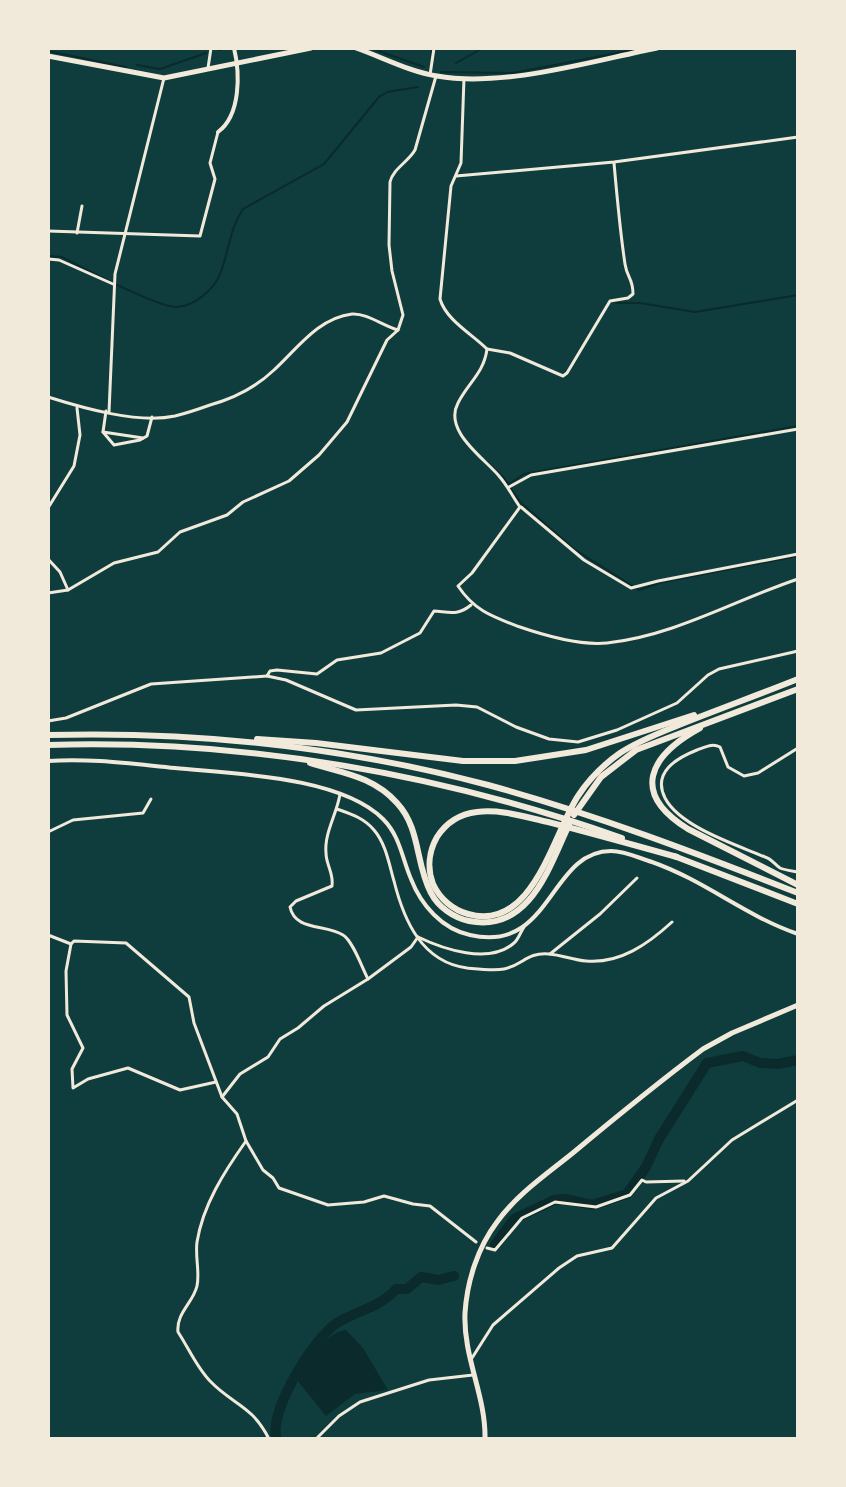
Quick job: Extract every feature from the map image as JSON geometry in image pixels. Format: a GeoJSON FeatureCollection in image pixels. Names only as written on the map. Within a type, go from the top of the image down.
{"type":"FeatureCollection","features":[{"type":"Feature","properties":{"kind":"highway"},"geometry":{"type":"LineString","coordinates":[[556,820],[489,811],[468,814],[451,822],[439,835],[430,859],[431,877],[438,893],[451,906],[474,916],[492,915],[508,909],[535,884],[572,806],[597,772],[623,751],[644,739],[798,679]]}},
{"type":"Feature","properties":{"kind":"highway"},"geometry":{"type":"LineString","coordinates":[[295,758],[355,775],[388,794],[405,812],[413,827],[425,877],[434,898],[457,917],[487,922],[513,914],[534,896],[583,800],[609,769],[647,745],[798,689]]}},
{"type":"Feature","properties":{"kind":"highway"},"geometry":{"type":"LineString","coordinates":[[48,735],[279,740],[463,761],[515,761],[586,750],[672,720],[717,709]]}},
{"type":"Feature","properties":{"kind":"highway"},"geometry":{"type":"LineString","coordinates":[[721,718],[679,740],[661,756],[653,777],[656,799],[671,818],[688,829],[798,885]]}},
{"type":"Feature","properties":{"kind":"highway"},"geometry":{"type":"LineString","coordinates":[[210,739],[289,746],[444,774],[583,814],[798,893]]}},
{"type":"Feature","properties":{"kind":"highway"},"geometry":{"type":"LineString","coordinates":[[48,745],[147,745],[295,758],[442,785],[677,857],[797,904]]}},
{"type":"Feature","properties":{"kind":"main road"},"geometry":{"type":"LineString","coordinates":[[48,56],[164,78],[311,48]]}},
{"type":"Feature","properties":{"kind":"main road"},"geometry":{"type":"LineString","coordinates":[[356,48],[433,75],[464,77],[520,76],[657,48]]}},
{"type":"Feature","properties":{"kind":"main road"},"geometry":{"type":"LineString","coordinates":[[485,1439],[485,1425],[465,1330],[469,1284],[485,1241],[511,1206],[540,1179],[703,1049],[798,1005]]}},
{"type":"Feature","properties":{"kind":"street"},"geometry":{"type":"LineString","coordinates":[[208,68],[211,48]]}},
{"type":"Feature","properties":{"kind":"street"},"geometry":{"type":"LineString","coordinates":[[48,231],[200,236],[215,179],[210,163],[218,132],[228,124],[234,105],[238,79],[234,48]]}},
{"type":"Feature","properties":{"kind":"street"},"geometry":{"type":"LineString","coordinates":[[48,593],[68,590],[114,563],[158,552],[180,532],[227,515],[243,502],[298,474],[347,422],[387,340],[398,330],[403,315],[395,288],[389,245],[390,182],[392,175],[415,150],[433,75],[434,48]]}},
{"type":"Feature","properties":{"kind":"street"},"geometry":{"type":"LineString","coordinates":[[464,77],[461,163],[451,186],[440,299],[442,306],[456,321],[487,349],[510,353],[563,376],[610,301],[633,294],[633,280],[626,270],[624,257],[614,162]]}},
{"type":"Feature","properties":{"kind":"street"},"geometry":{"type":"LineString","coordinates":[[103,432],[108,412],[114,282],[123,235],[164,78]]}},
{"type":"Feature","properties":{"kind":"street"},"geometry":{"type":"LineString","coordinates":[[456,176],[614,162],[798,137]]}},
{"type":"Feature","properties":{"kind":"street"},"geometry":{"type":"LineString","coordinates":[[77,233],[82,206]]}},
{"type":"Feature","properties":{"kind":"street"},"geometry":{"type":"LineString","coordinates":[[48,259],[59,260],[114,282]]}},
{"type":"Feature","properties":{"kind":"street"},"geometry":{"type":"LineString","coordinates":[[48,397],[77,407],[108,412],[173,416],[238,396],[273,371],[310,331],[342,316],[356,314],[398,330]]}},
{"type":"Feature","properties":{"kind":"street"},"geometry":{"type":"LineString","coordinates":[[487,349],[486,363],[458,402],[455,410],[457,425],[472,450],[509,486],[520,507],[584,560],[635,588],[798,554]]}},
{"type":"Feature","properties":{"kind":"street"},"geometry":{"type":"LineString","coordinates":[[48,508],[74,466],[80,435],[77,407]]}},
{"type":"Feature","properties":{"kind":"street"},"geometry":{"type":"LineString","coordinates":[[103,432],[114,445],[143,438],[147,436],[152,417]]}},
{"type":"Feature","properties":{"kind":"street"},"geometry":{"type":"LineString","coordinates":[[509,486],[531,475],[798,429]]}},
{"type":"Feature","properties":{"kind":"street"},"geometry":{"type":"LineString","coordinates":[[103,432],[143,438]]}},
{"type":"Feature","properties":{"kind":"street"},"geometry":{"type":"LineString","coordinates":[[520,507],[472,573],[458,586],[471,605],[490,617],[535,632],[605,644],[693,621],[761,591],[798,579]]}},
{"type":"Feature","properties":{"kind":"street"},"geometry":{"type":"LineString","coordinates":[[48,559],[60,572],[68,590]]}},
{"type":"Feature","properties":{"kind":"street"},"geometry":{"type":"LineString","coordinates":[[267,676],[270,671],[277,670],[317,674],[337,660],[381,653],[420,633],[434,611],[452,614],[471,605]]}},
{"type":"Feature","properties":{"kind":"street"},"geometry":{"type":"LineString","coordinates":[[48,721],[66,718],[151,684],[267,676],[286,680],[356,710],[456,705],[477,707],[516,727],[549,739],[578,742],[617,730],[677,703],[719,669],[798,651]]}},
{"type":"Feature","properties":{"kind":"street"},"geometry":{"type":"LineString","coordinates":[[798,748],[758,773],[744,776],[728,767],[720,747],[711,745],[674,760],[665,771],[661,784],[664,797],[680,816],[735,846],[773,860],[780,868],[798,872]]}},
{"type":"Feature","properties":{"kind":"street"},"geometry":{"type":"LineString","coordinates":[[48,761],[89,760],[259,775],[340,794],[370,807],[386,822],[403,851],[411,879],[422,900],[441,922],[468,935],[484,937],[524,927]]}},
{"type":"Feature","properties":{"kind":"street"},"geometry":{"type":"LineString","coordinates":[[340,794],[327,836],[326,853],[334,876],[332,886],[296,901],[290,907],[292,916],[301,923],[343,935],[368,979]]}},
{"type":"Feature","properties":{"kind":"street"},"geometry":{"type":"LineString","coordinates":[[48,832],[73,820],[143,813],[151,799]]}},
{"type":"Feature","properties":{"kind":"street"},"geometry":{"type":"LineString","coordinates":[[337,809],[362,818],[375,831],[385,848],[402,907],[418,937],[439,960],[468,968],[505,969],[535,953],[586,961],[614,959],[651,941],[672,922]]}},
{"type":"Feature","properties":{"kind":"street"},"geometry":{"type":"LineString","coordinates":[[418,937],[447,950],[485,953],[514,943],[576,863],[587,856],[610,851],[630,854],[680,872],[758,918],[798,934]]}},
{"type":"Feature","properties":{"kind":"street"},"geometry":{"type":"LineString","coordinates":[[550,954],[600,914],[637,878]]}},
{"type":"Feature","properties":{"kind":"street"},"geometry":{"type":"LineString","coordinates":[[48,935],[71,944]]}},
{"type":"Feature","properties":{"kind":"street"},"geometry":{"type":"LineString","coordinates":[[222,1097],[240,1074],[268,1057],[280,1039],[324,1006],[368,979],[411,947],[418,937]]}},
{"type":"Feature","properties":{"kind":"street"},"geometry":{"type":"LineString","coordinates":[[216,1082],[180,1090],[128,1068],[88,1079],[73,1088],[72,1069],[83,1048],[67,1015],[66,971],[71,944],[74,941],[126,943],[189,997],[194,1023],[222,1097],[237,1114],[246,1141],[263,1170],[279,1188],[328,1205],[364,1202],[384,1196],[430,1206],[476,1242]]}},
{"type":"Feature","properties":{"kind":"street"},"geometry":{"type":"LineString","coordinates":[[469,1358],[476,1354],[493,1325],[559,1268],[577,1256],[612,1248],[656,1198],[688,1181],[732,1140],[798,1100]]}},
{"type":"Feature","properties":{"kind":"street"},"geometry":{"type":"LineString","coordinates":[[246,1141],[214,1191],[201,1222],[196,1253],[197,1287],[177,1324],[178,1332],[207,1378],[252,1412],[269,1439]]}},
{"type":"Feature","properties":{"kind":"street"},"geometry":{"type":"LineString","coordinates":[[487,1248],[495,1250],[516,1222],[555,1202],[596,1207],[630,1195],[642,1180],[688,1181]]}},
{"type":"Feature","properties":{"kind":"street"},"geometry":{"type":"LineString","coordinates":[[316,1439],[339,1416],[360,1402],[429,1380],[473,1375]]}},
{"type":"Feature","properties":{"kind":"water"},"geometry":{"type":"Polygon","coordinates":[[[346,1330],[363,1348],[388,1390],[355,1394],[326,1416],[297,1380],[324,1342],[346,1330]]]}},
{"type":"Feature","properties":{"kind":"waterway"},"geometry":{"type":"LineString","coordinates":[[370,48],[424,67]]}},
{"type":"Feature","properties":{"kind":"waterway"},"geometry":{"type":"LineString","coordinates":[[431,56],[432,48]]}},
{"type":"Feature","properties":{"kind":"waterway"},"geometry":{"type":"LineString","coordinates":[[456,63],[483,48]]}},
{"type":"Feature","properties":{"kind":"waterway"},"geometry":{"type":"LineString","coordinates":[[441,72],[513,73],[643,48]]}},
{"type":"Feature","properties":{"kind":"waterway"},"geometry":{"type":"LineString","coordinates":[[219,50],[223,49]]}},
{"type":"Feature","properties":{"kind":"waterway"},"geometry":{"type":"LineString","coordinates":[[48,51],[126,67]]}},
{"type":"Feature","properties":{"kind":"waterway"},"geometry":{"type":"LineString","coordinates":[[137,65],[160,69],[206,53]]}},
{"type":"Feature","properties":{"kind":"waterway"},"geometry":{"type":"LineString","coordinates":[[48,256],[62,257],[167,306],[190,304],[203,296],[217,280],[243,209],[324,164],[379,97],[387,92],[418,87]]}},
{"type":"Feature","properties":{"kind":"waterway"},"geometry":{"type":"LineString","coordinates":[[616,303],[640,303],[695,312],[798,295]]}},
{"type":"Feature","properties":{"kind":"waterway"},"geometry":{"type":"LineString","coordinates":[[509,484],[524,474],[798,426]]}},
{"type":"Feature","properties":{"kind":"waterway"},"geometry":{"type":"LineString","coordinates":[[487,462],[504,478],[520,502],[574,549],[639,590],[663,582],[798,556]]}},
{"type":"Feature","properties":{"kind":"waterway"},"geometry":{"type":"LineString","coordinates":[[495,1245],[514,1219],[554,1200],[565,1199],[592,1205],[627,1194],[707,1063],[743,1056],[760,1063],[778,1064],[798,1060]]}},
{"type":"Feature","properties":{"kind":"waterway"},"geometry":{"type":"LineString","coordinates":[[276,1436],[276,1424],[287,1392],[306,1358],[327,1331],[376,1305],[396,1289],[407,1289],[421,1277],[438,1280],[454,1276]]}}]}
